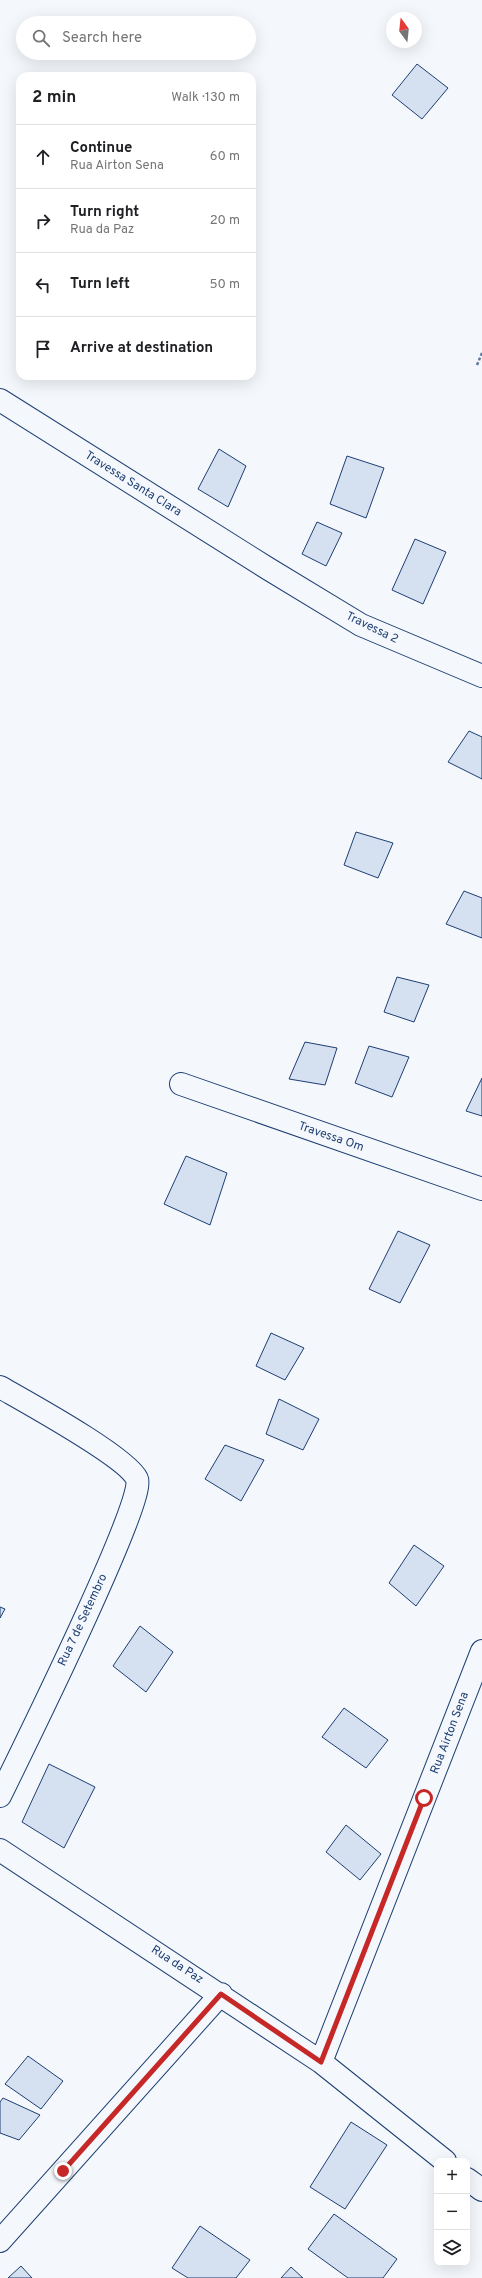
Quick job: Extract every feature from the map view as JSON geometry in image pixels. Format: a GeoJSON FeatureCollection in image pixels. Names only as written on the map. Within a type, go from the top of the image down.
{"type":"FeatureCollection","features":[{"type":"Feature","properties":{"kind":"street","name":"Travessa Santa Clara"},"geometry":{"type":"LineString","coordinates":[[0,400],[267,568]]}},
{"type":"Feature","properties":{"kind":"street","name":"Travessa 2"},"geometry":{"type":"LineString","coordinates":[[267,568],[361,625],[482,676]]}},
{"type":"Feature","properties":{"kind":"street","name":"Travessa Om"},"geometry":{"type":"LineString","coordinates":[[180,1084],[482,1190]]}},
{"type":"Feature","properties":{"kind":"street","name":"Rua 7 de Setembro"},"geometry":{"type":"LineString","coordinates":[[0,1386],[106,1450],[136,1477],[138,1483],[137,1495],[116,1549],[0,1796]]}},
{"type":"Feature","properties":{"kind":"street","name":"Rua Airton Sena"},"geometry":{"type":"LineString","coordinates":[[321,2062],[482,1651]]}},
{"type":"Feature","properties":{"kind":"street","name":"Rua da Paz"},"geometry":{"type":"LineString","coordinates":[[0,1850],[221,1994],[321,2062],[441,2158]]}},
{"type":"Feature","properties":{"kind":"street"},"geometry":{"type":"LineString","coordinates":[[0,2242],[221,1994]]}},
{"type":"Feature","properties":{"kind":"street"},"geometry":{"type":"LineString","coordinates":[[470,2180],[482,2190]]}},
{"type":"Feature","properties":{"kind":"path"},"geometry":{"type":"LineString","coordinates":[[477,364],[482,353]]}},
{"type":"Feature","properties":{"kind":"building"},"geometry":{"type":"Polygon","coordinates":[[[417,64],[448,88],[422,119],[392,95],[417,64]]]}},
{"type":"Feature","properties":{"kind":"building"},"geometry":{"type":"Polygon","coordinates":[[[219,449],[246,466],[228,507],[198,489],[219,449]]]}},
{"type":"Feature","properties":{"kind":"building"},"geometry":{"type":"Polygon","coordinates":[[[347,456],[384,468],[366,518],[330,504],[347,456]]]}},
{"type":"Feature","properties":{"kind":"building"},"geometry":{"type":"Polygon","coordinates":[[[317,522],[342,533],[326,566],[302,554],[317,522]]]}},
{"type":"Feature","properties":{"kind":"building"},"geometry":{"type":"Polygon","coordinates":[[[415,539],[446,552],[423,604],[392,590],[415,539]]]}},
{"type":"Feature","properties":{"kind":"building"},"geometry":{"type":"Polygon","coordinates":[[[469,731],[482,737],[482,779],[448,762],[469,731]]]}},
{"type":"Feature","properties":{"kind":"building"},"geometry":{"type":"Polygon","coordinates":[[[356,832],[393,843],[378,878],[344,865],[356,832]]]}},
{"type":"Feature","properties":{"kind":"building"},"geometry":{"type":"Polygon","coordinates":[[[464,891],[482,898],[482,938],[446,924],[464,891]]]}},
{"type":"Feature","properties":{"kind":"building"},"geometry":{"type":"Polygon","coordinates":[[[397,977],[429,985],[414,1022],[384,1012],[397,977]]]}},
{"type":"Feature","properties":{"kind":"building"},"geometry":{"type":"Polygon","coordinates":[[[305,1042],[337,1048],[325,1085],[289,1079],[305,1042]]]}},
{"type":"Feature","properties":{"kind":"building"},"geometry":{"type":"Polygon","coordinates":[[[369,1046],[409,1057],[392,1097],[355,1083],[369,1046]]]}},
{"type":"Feature","properties":{"kind":"building"},"geometry":{"type":"Polygon","coordinates":[[[482,1078],[482,1116],[466,1111],[482,1078]]]}},
{"type":"Feature","properties":{"kind":"building"},"geometry":{"type":"Polygon","coordinates":[[[186,1156],[227,1173],[210,1225],[164,1204],[186,1156]]]}},
{"type":"Feature","properties":{"kind":"building"},"geometry":{"type":"Polygon","coordinates":[[[398,1231],[430,1245],[400,1303],[369,1289],[398,1231]]]}},
{"type":"Feature","properties":{"kind":"building"},"geometry":{"type":"Polygon","coordinates":[[[271,1333],[304,1348],[285,1380],[256,1366],[271,1333]]]}},
{"type":"Feature","properties":{"kind":"building"},"geometry":{"type":"Polygon","coordinates":[[[279,1399],[319,1419],[303,1450],[266,1434],[279,1399]]]}},
{"type":"Feature","properties":{"kind":"building"},"geometry":{"type":"Polygon","coordinates":[[[225,1445],[264,1460],[241,1501],[205,1479],[225,1445]]]}},
{"type":"Feature","properties":{"kind":"building"},"geometry":{"type":"Polygon","coordinates":[[[414,1545],[444,1566],[416,1606],[389,1583],[414,1545]]]}},
{"type":"Feature","properties":{"kind":"building"},"geometry":{"type":"Polygon","coordinates":[[[0,1607],[5,1609],[0,1618],[0,1607]]]}},
{"type":"Feature","properties":{"kind":"building"},"geometry":{"type":"Polygon","coordinates":[[[140,1626],[173,1652],[146,1692],[113,1666],[140,1626]]]}},
{"type":"Feature","properties":{"kind":"building"},"geometry":{"type":"Polygon","coordinates":[[[344,1708],[388,1740],[366,1768],[322,1737],[344,1708]]]}},
{"type":"Feature","properties":{"kind":"building"},"geometry":{"type":"Polygon","coordinates":[[[49,1764],[95,1787],[64,1848],[22,1822],[49,1764]]]}},
{"type":"Feature","properties":{"kind":"building"},"geometry":{"type":"Polygon","coordinates":[[[346,1825],[381,1854],[360,1880],[326,1852],[346,1825]]]}},
{"type":"Feature","properties":{"kind":"building"},"geometry":{"type":"Polygon","coordinates":[[[28,2056],[63,2081],[41,2109],[5,2084],[28,2056]]]}},
{"type":"Feature","properties":{"kind":"building"},"geometry":{"type":"Polygon","coordinates":[[[3,2098],[40,2115],[19,2140],[0,2133],[0,2102],[3,2098]]]}},
{"type":"Feature","properties":{"kind":"building"},"geometry":{"type":"Polygon","coordinates":[[[351,2122],[387,2145],[345,2209],[310,2187],[351,2122]]]}},
{"type":"Feature","properties":{"kind":"building"},"geometry":{"type":"Polygon","coordinates":[[[334,2214],[397,2259],[383,2278],[348,2278],[308,2249],[334,2214]]]}},
{"type":"Feature","properties":{"kind":"building"},"geometry":{"type":"Polygon","coordinates":[[[200,2226],[250,2260],[236,2278],[188,2278],[172,2268],[200,2226]]]}},
{"type":"Feature","properties":{"kind":"building"},"geometry":{"type":"Polygon","coordinates":[[[21,2266],[32,2278],[8,2278],[21,2266]]]}},
{"type":"Feature","properties":{"kind":"building"},"geometry":{"type":"Polygon","coordinates":[[[291,2267],[303,2278],[281,2278],[291,2267]]]}},
{"type":"Feature","properties":{"kind":"route"},"geometry":{"type":"LineString","coordinates":[[63,2171],[221,1994],[321,2062],[424,1798]]}}]}
